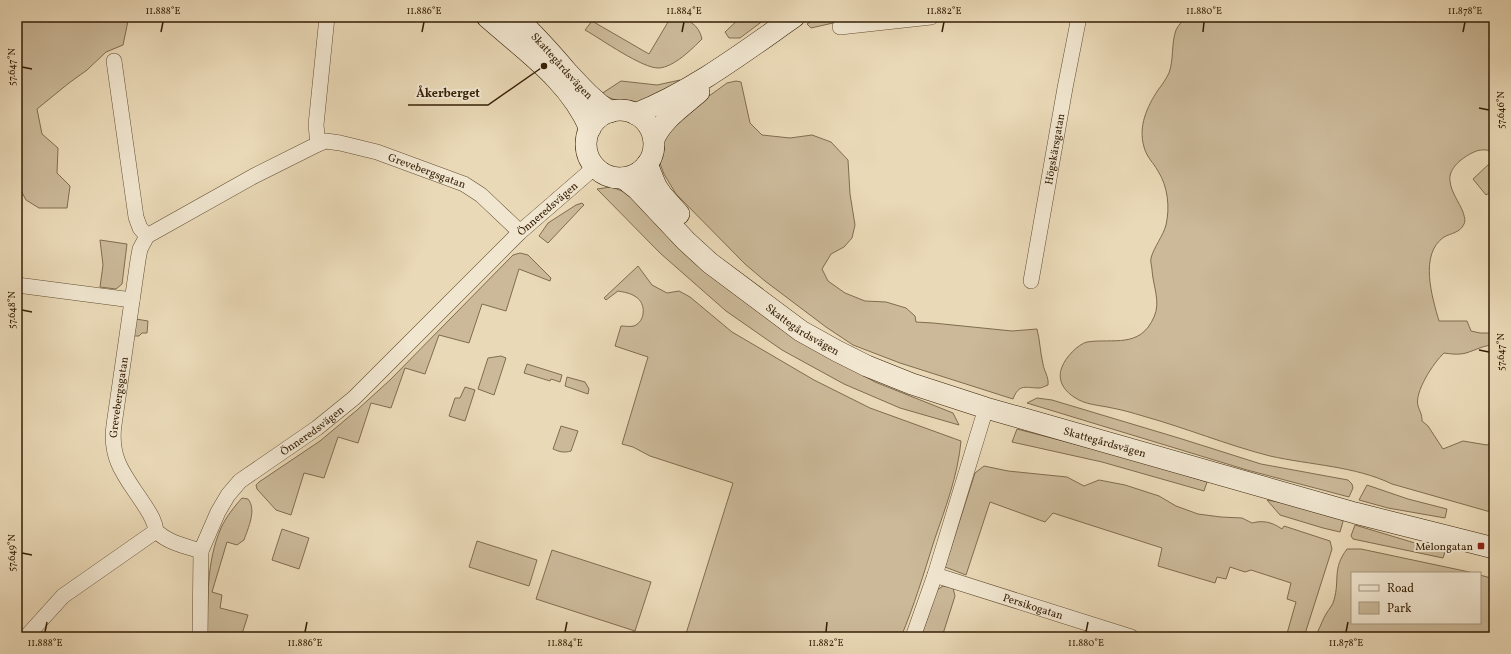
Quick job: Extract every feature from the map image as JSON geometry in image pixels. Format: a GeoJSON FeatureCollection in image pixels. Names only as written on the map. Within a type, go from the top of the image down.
{"type":"FeatureCollection","features":[{"type":"Feature","properties":{"kind":"street"},"geometry":{"type":"LineString","coordinates":[[318,144],[316,126],[327,17]]}},
{"type":"Feature","properties":{"kind":"street","name":"Skattegårdsvägen"},"geometry":{"type":"LineString","coordinates":[[487,17],[554,77],[576,104],[590,129]]}},
{"type":"Feature","properties":{"kind":"street","name":"Skattegårdsvägen"},"geometry":{"type":"LineString","coordinates":[[516,17],[530,29],[588,94],[599,105],[610,112]]}},
{"type":"Feature","properties":{"kind":"street"},"geometry":{"type":"LineString","coordinates":[[623,178],[638,173],[647,164],[652,155],[654,140],[658,130],[670,116],[753,47],[794,17]]}},
{"type":"Feature","properties":{"kind":"street"},"geometry":{"type":"LineString","coordinates":[[840,27],[932,17]]}},
{"type":"Feature","properties":{"kind":"street","name":"Högskärsgatan"},"geometry":{"type":"LineString","coordinates":[[1031,281],[1079,17]]}},
{"type":"Feature","properties":{"kind":"street"},"geometry":{"type":"LineString","coordinates":[[635,114],[677,94],[753,47]]}},
{"type":"Feature","properties":{"kind":"street"},"geometry":{"type":"LineString","coordinates":[[114,61],[136,217],[140,228],[147,236]]}},
{"type":"Feature","properties":{"kind":"street"},"geometry":{"type":"LineString","coordinates":[[595,167],[587,152],[587,137],[590,129],[599,117],[610,112],[622,110],[635,114],[643,119],[648,125],[654,140]]}},
{"type":"Feature","properties":{"kind":"street","name":"Grevebergsgatan"},"geometry":{"type":"LineString","coordinates":[[156,531],[153,518],[120,468],[113,447],[114,425],[140,249],[147,236],[254,176],[326,141],[376,152],[443,175],[464,184],[481,195],[520,232]]}},
{"type":"Feature","properties":{"kind":"street","name":"Skattegårdsvägen"},"geometry":{"type":"LineString","coordinates":[[647,164],[656,186],[662,195],[730,268],[739,284]]}},
{"type":"Feature","properties":{"kind":"street","name":"Skattegårdsvägen"},"geometry":{"type":"LineString","coordinates":[[595,167],[607,175],[623,178],[637,189],[686,241],[710,263],[790,324],[867,366],[912,384],[986,408],[1322,504],[1494,548]]}},
{"type":"Feature","properties":{"kind":"street","name":"Önneredsvägen"},"geometry":{"type":"LineString","coordinates":[[201,551],[218,512],[228,495],[240,481],[318,428],[354,398],[520,232],[595,167]]}},
{"type":"Feature","properties":{"kind":"street"},"geometry":{"type":"LineString","coordinates":[[17,285],[132,300]]}},
{"type":"Feature","properties":{"kind":"street"},"geometry":{"type":"LineString","coordinates":[[913,637],[935,575],[986,408]]}},
{"type":"Feature","properties":{"kind":"street"},"geometry":{"type":"LineString","coordinates":[[26,637],[63,596],[156,531],[165,539],[175,544],[201,551],[200,637]]}},
{"type":"Feature","properties":{"kind":"street","name":"Persikogatan"},"geometry":{"type":"LineString","coordinates":[[935,575],[1130,637]]}},
{"type":"Feature","properties":{"kind":"green space"},"geometry":{"type":"Polygon","coordinates":[[[17,17],[136,17],[128,21],[123,45],[106,52],[87,70],[37,109],[42,134],[58,148],[57,173],[70,186],[67,208],[39,208],[26,200],[17,183],[17,17]]]}},
{"type":"Feature","properties":{"kind":"green space"},"geometry":{"type":"Polygon","coordinates":[[[671,17],[682,18],[691,22],[698,29],[702,39],[677,61],[665,67],[659,68],[643,64],[633,59],[585,30],[592,21],[649,54],[671,17]]]}},
{"type":"Feature","properties":{"kind":"green space"},"geometry":{"type":"Polygon","coordinates":[[[741,17],[768,17],[740,38],[729,38],[725,32],[741,17]]]}},
{"type":"Feature","properties":{"kind":"green space"},"geometry":{"type":"Polygon","coordinates":[[[818,17],[834,17],[833,23],[811,28],[807,24],[818,17]]]}},
{"type":"Feature","properties":{"kind":"green space"},"geometry":{"type":"Polygon","coordinates":[[[1186,17],[1494,17],[1494,153],[1484,150],[1474,152],[1461,160],[1451,172],[1450,181],[1453,193],[1463,212],[1465,222],[1460,229],[1444,237],[1436,245],[1432,254],[1430,276],[1433,300],[1439,321],[1467,321],[1471,331],[1480,333],[1494,333],[1494,345],[1463,354],[1444,353],[1435,363],[1422,385],[1419,393],[1418,406],[1422,421],[1428,426],[1443,449],[1463,441],[1487,445],[1494,441],[1494,513],[1392,484],[1363,473],[1270,456],[1238,447],[1135,414],[1078,400],[1064,388],[1060,376],[1061,371],[1064,363],[1076,348],[1087,342],[1116,341],[1134,338],[1148,327],[1156,311],[1157,300],[1151,260],[1152,254],[1166,225],[1168,204],[1166,190],[1161,177],[1145,151],[1142,132],[1147,110],[1169,73],[1176,30],[1186,17]]]}},
{"type":"Feature","properties":{"kind":"green space"},"geometry":{"type":"Polygon","coordinates":[[[680,80],[678,85],[636,104],[622,103],[601,94],[621,81],[657,85],[680,80]]]}},
{"type":"Feature","properties":{"kind":"green space"},"geometry":{"type":"Polygon","coordinates":[[[736,81],[741,82],[750,123],[762,135],[790,138],[812,135],[831,142],[848,160],[850,194],[855,225],[852,238],[844,247],[831,254],[822,269],[828,281],[845,293],[865,301],[886,302],[906,308],[915,316],[916,322],[1012,331],[1037,329],[1048,385],[1040,388],[1020,388],[1013,399],[900,363],[853,345],[826,327],[745,264],[676,194],[664,174],[659,161],[664,139],[687,112],[727,83],[736,81]]]}},
{"type":"Feature","properties":{"kind":"green space"},"geometry":{"type":"Polygon","coordinates":[[[1489,164],[1494,165],[1494,190],[1486,195],[1473,179],[1489,164]]]}},
{"type":"Feature","properties":{"kind":"green space"},"geometry":{"type":"Polygon","coordinates":[[[611,187],[628,193],[797,338],[875,382],[953,413],[959,425],[900,408],[844,384],[782,350],[726,311],[660,253],[597,189],[611,187]]]}},
{"type":"Feature","properties":{"kind":"green space"},"geometry":{"type":"Polygon","coordinates":[[[582,203],[584,205],[548,243],[539,236],[548,223],[576,205],[582,203]]]}},
{"type":"Feature","properties":{"kind":"green space"},"geometry":{"type":"Polygon","coordinates":[[[100,240],[127,244],[122,284],[116,289],[100,287],[103,265],[100,240]]]}},
{"type":"Feature","properties":{"kind":"green space"},"geometry":{"type":"Polygon","coordinates":[[[520,253],[528,255],[551,278],[550,281],[519,269],[506,311],[482,304],[469,343],[439,335],[425,374],[405,368],[391,408],[371,403],[358,443],[338,437],[324,478],[304,473],[291,515],[276,510],[257,489],[256,485],[320,441],[357,410],[390,380],[513,255],[520,253]]]}},
{"type":"Feature","properties":{"kind":"green space"},"geometry":{"type":"Polygon","coordinates":[[[638,266],[652,285],[667,293],[679,291],[690,297],[732,332],[814,380],[870,408],[961,441],[957,466],[950,492],[915,601],[901,637],[685,637],[733,483],[650,456],[633,447],[622,444],[648,357],[615,346],[621,326],[634,326],[638,324],[643,316],[643,307],[642,303],[636,297],[625,292],[618,291],[606,300],[604,298],[638,266]]]}},
{"type":"Feature","properties":{"kind":"green space"},"geometry":{"type":"Polygon","coordinates":[[[136,319],[148,321],[147,333],[134,336],[136,319]]]}},
{"type":"Feature","properties":{"kind":"green space"},"geometry":{"type":"Polygon","coordinates":[[[501,356],[506,358],[494,395],[478,389],[488,358],[501,356]]]}},
{"type":"Feature","properties":{"kind":"green space"},"geometry":{"type":"Polygon","coordinates":[[[527,364],[562,375],[560,382],[551,379],[550,381],[524,373],[527,364]]]}},
{"type":"Feature","properties":{"kind":"green space"},"geometry":{"type":"Polygon","coordinates":[[[567,377],[585,382],[589,389],[588,394],[565,386],[567,377]]]}},
{"type":"Feature","properties":{"kind":"green space"},"geometry":{"type":"Polygon","coordinates":[[[465,387],[475,390],[465,421],[449,416],[455,398],[460,398],[465,387]]]}},
{"type":"Feature","properties":{"kind":"green space"},"geometry":{"type":"Polygon","coordinates":[[[1037,398],[1052,400],[1261,464],[1348,480],[1352,484],[1353,488],[1349,497],[1247,470],[1027,403],[1037,398]]]}},
{"type":"Feature","properties":{"kind":"green space"},"geometry":{"type":"Polygon","coordinates":[[[561,426],[578,431],[571,451],[562,452],[553,449],[561,426]]]}},
{"type":"Feature","properties":{"kind":"green space"},"geometry":{"type":"Polygon","coordinates":[[[1017,429],[1155,465],[1207,482],[1204,491],[1102,462],[1012,442],[1017,429]]]}},
{"type":"Feature","properties":{"kind":"green space"},"geometry":{"type":"Polygon","coordinates":[[[984,466],[1008,471],[1067,477],[1084,486],[1099,480],[1125,485],[1159,496],[1176,506],[1198,514],[1242,518],[1252,523],[1267,522],[1282,529],[1284,526],[1330,541],[1332,549],[1304,637],[1286,637],[1296,602],[1287,599],[1291,583],[1251,570],[1245,572],[1230,567],[1226,579],[1217,577],[1215,583],[1158,566],[1162,548],[1053,513],[1045,522],[990,502],[966,575],[945,567],[975,473],[984,466]]]}},
{"type":"Feature","properties":{"kind":"green space"},"geometry":{"type":"Polygon","coordinates":[[[1367,485],[1408,499],[1447,509],[1445,518],[1388,508],[1359,500],[1367,485]]]}},
{"type":"Feature","properties":{"kind":"green space"},"geometry":{"type":"Polygon","coordinates":[[[242,498],[248,499],[251,503],[252,514],[249,525],[244,540],[237,545],[227,542],[212,592],[222,595],[220,608],[248,615],[241,637],[207,637],[210,568],[216,541],[230,512],[242,498]]]}},
{"type":"Feature","properties":{"kind":"green space"},"geometry":{"type":"Polygon","coordinates":[[[1267,500],[1306,507],[1344,518],[1340,532],[1280,515],[1267,500]]]}},
{"type":"Feature","properties":{"kind":"green space"},"geometry":{"type":"Polygon","coordinates":[[[1355,525],[1445,552],[1443,558],[1353,539],[1351,536],[1355,525]]]}},
{"type":"Feature","properties":{"kind":"green space"},"geometry":{"type":"Polygon","coordinates":[[[282,529],[309,538],[299,569],[272,560],[282,529]]]}},
{"type":"Feature","properties":{"kind":"green space"},"geometry":{"type":"Polygon","coordinates":[[[477,541],[537,560],[529,586],[469,567],[477,541]]]}},
{"type":"Feature","properties":{"kind":"green space"},"geometry":{"type":"Polygon","coordinates":[[[1347,549],[1361,549],[1469,572],[1351,572],[1351,624],[1481,624],[1481,575],[1494,579],[1494,637],[1320,637],[1318,631],[1332,605],[1336,593],[1338,568],[1342,556],[1347,549]]]}},
{"type":"Feature","properties":{"kind":"green space"},"geometry":{"type":"Polygon","coordinates":[[[552,550],[651,582],[635,631],[536,599],[552,550]]]}},
{"type":"Feature","properties":{"kind":"green space"},"geometry":{"type":"Polygon","coordinates":[[[943,586],[953,588],[955,596],[942,637],[921,637],[937,590],[943,586]]]}},
{"type":"Feature","properties":{"kind":"place","name":"Åkerberget"},"geometry":{"type":"Point","coordinates":[544,66]}},
{"type":"Feature","properties":{"kind":"place","name":"Melongatan"},"geometry":{"type":"Point","coordinates":[1481,546]}}]}
